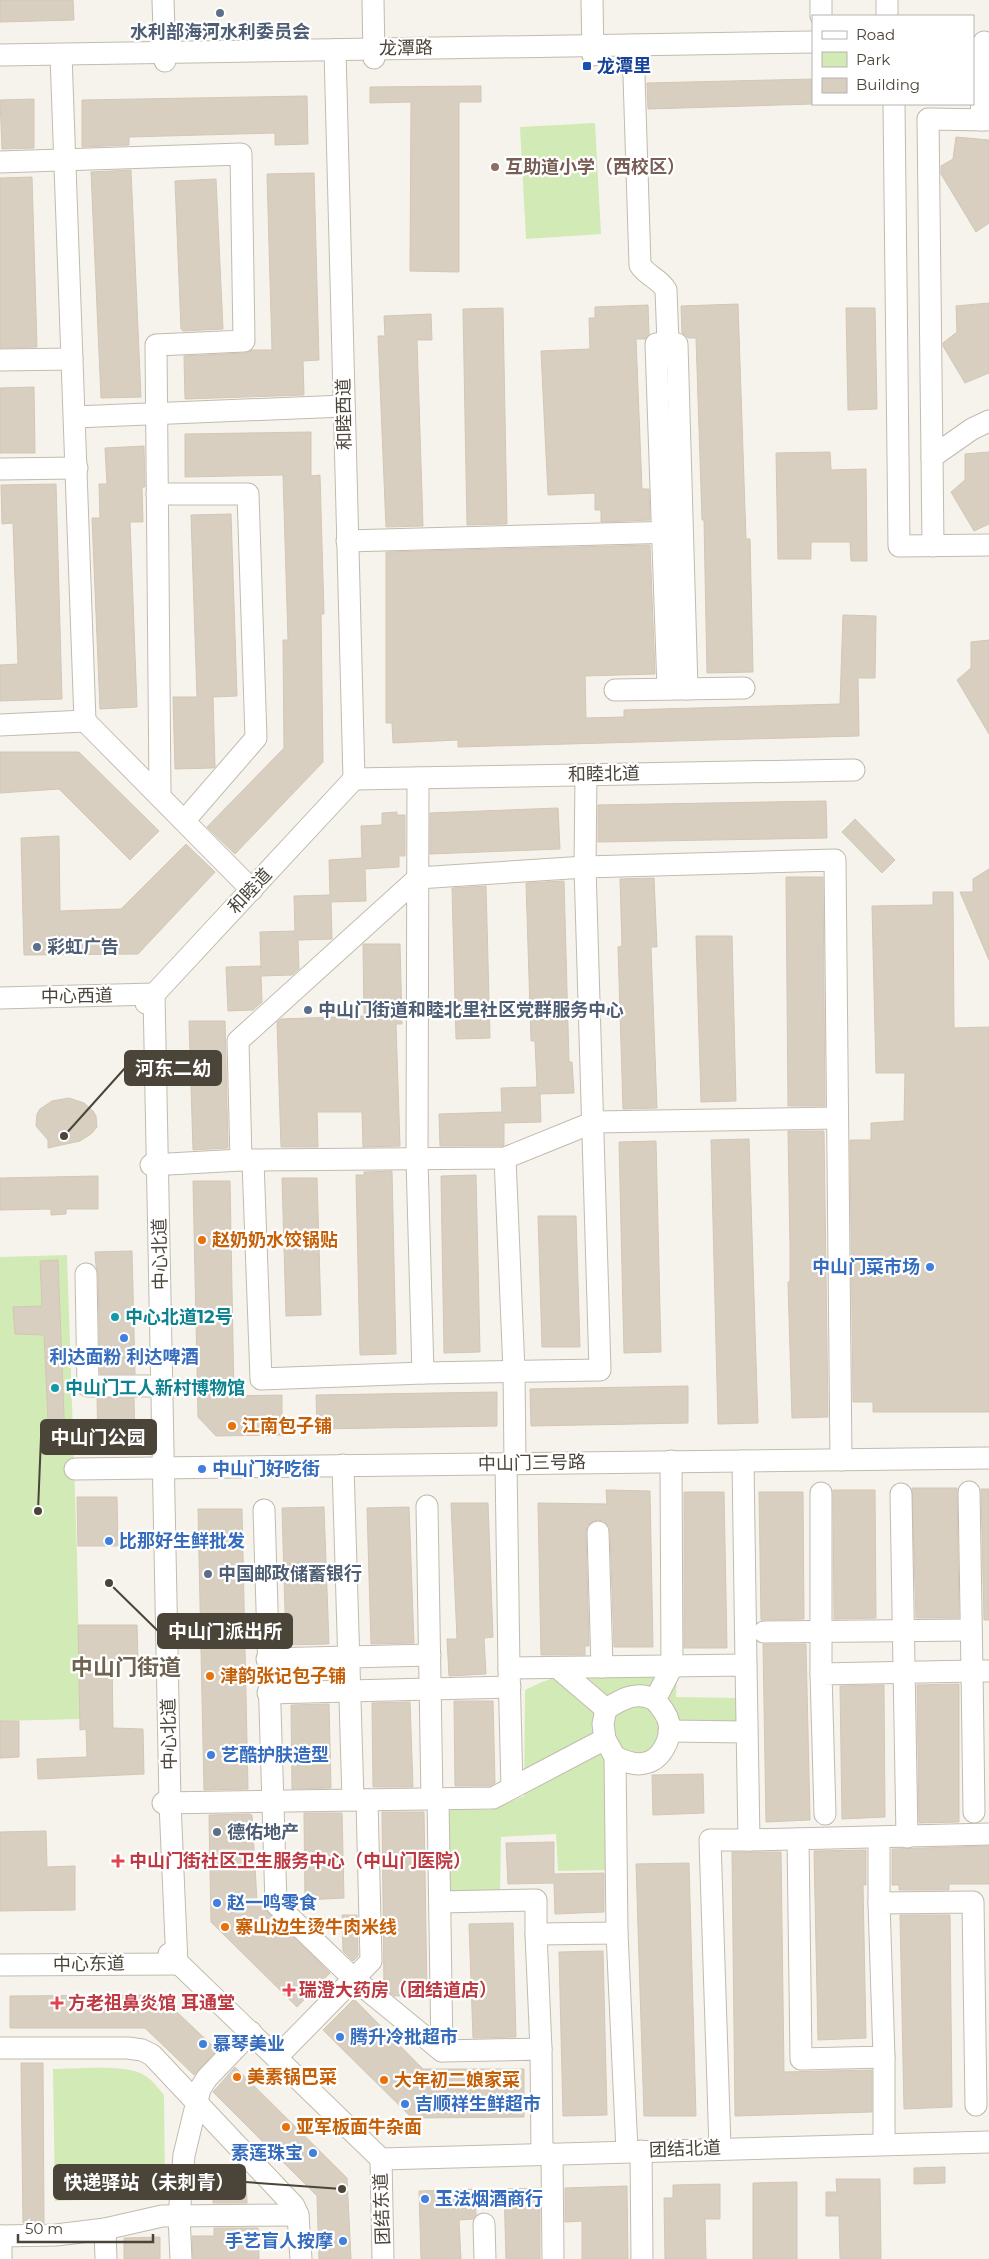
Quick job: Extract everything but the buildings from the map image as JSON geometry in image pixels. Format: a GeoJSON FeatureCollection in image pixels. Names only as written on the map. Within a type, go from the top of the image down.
{"type":"FeatureCollection","features":[{"type":"Feature","properties":{"kind":"street"},"geometry":{"type":"LineString","coordinates":[[163,0],[164,57]]}},
{"type":"Feature","properties":{"kind":"street"},"geometry":{"type":"LineString","coordinates":[[373,0],[374,54]]}},
{"type":"Feature","properties":{"kind":"street"},"geometry":{"type":"LineString","coordinates":[[592,0],[593,50]]}},
{"type":"Feature","properties":{"kind":"street"},"geometry":{"type":"LineString","coordinates":[[821,0],[821,15]]}},
{"type":"Feature","properties":{"kind":"street"},"geometry":{"type":"LineString","coordinates":[[887,0],[887,15]]}},
{"type":"Feature","properties":{"kind":"street"},"geometry":{"type":"LineString","coordinates":[[895,0],[895,15]]}},
{"type":"Feature","properties":{"kind":"street","name":"龙潭路"},"geometry":{"type":"LineString","coordinates":[[634,50],[812,42]]}},
{"type":"Feature","properties":{"kind":"street"},"geometry":{"type":"LineString","coordinates":[[933,546],[928,119],[985,120],[982,47]]}},
{"type":"Feature","properties":{"kind":"street","name":"龙潭路"},"geometry":{"type":"LineString","coordinates":[[0,55],[61,58],[593,50],[812,52]]}},
{"type":"Feature","properties":{"kind":"street"},"geometry":{"type":"LineString","coordinates":[[634,50],[640,265],[644,272],[663,284],[666,290],[668,344],[656,344],[673,532],[677,689]]}},
{"type":"Feature","properties":{"kind":"street","name":"和睦西道"},"geometry":{"type":"LineString","coordinates":[[335,54],[354,779]]}},
{"type":"Feature","properties":{"kind":"street"},"geometry":{"type":"LineString","coordinates":[[61,58],[86,721],[160,794],[252,890]]}},
{"type":"Feature","properties":{"kind":"street","name":"龙潭路"},"geometry":{"type":"LineString","coordinates":[[0,63],[61,58]]}},
{"type":"Feature","properties":{"kind":"street"},"geometry":{"type":"LineString","coordinates":[[894,105],[899,546],[989,545]]}},
{"type":"Feature","properties":{"kind":"street"},"geometry":{"type":"LineString","coordinates":[[0,162],[242,154],[244,341],[156,345],[155,413],[158,494],[160,794]]}},
{"type":"Feature","properties":{"kind":"street"},"geometry":{"type":"LineString","coordinates":[[0,360],[72,359]]}},
{"type":"Feature","properties":{"kind":"street"},"geometry":{"type":"LineString","coordinates":[[75,417],[344,406]]}},
{"type":"Feature","properties":{"kind":"street"},"geometry":{"type":"LineString","coordinates":[[932,457],[972,429],[989,421]]}},
{"type":"Feature","properties":{"kind":"street"},"geometry":{"type":"LineString","coordinates":[[0,469],[77,468]]}},
{"type":"Feature","properties":{"kind":"street"},"geometry":{"type":"LineString","coordinates":[[158,494],[248,494],[256,738],[185,820]]}},
{"type":"Feature","properties":{"kind":"street"},"geometry":{"type":"LineString","coordinates":[[347,540],[673,532]]}},
{"type":"Feature","properties":{"kind":"street"},"geometry":{"type":"LineString","coordinates":[[615,690],[744,688]]}},
{"type":"Feature","properties":{"kind":"street"},"geometry":{"type":"LineString","coordinates":[[0,725],[86,721]]}},
{"type":"Feature","properties":{"kind":"street","name":"和睦北道"},"geometry":{"type":"LineString","coordinates":[[354,779],[854,770]]}},
{"type":"Feature","properties":{"kind":"street"},"geometry":{"type":"LineString","coordinates":[[586,775],[585,867],[600,1370],[423,1373],[261,1379],[238,1041],[418,878],[585,867],[835,860],[841,1460]]}},
{"type":"Feature","properties":{"kind":"street"},"geometry":{"type":"LineString","coordinates":[[418,778],[417,1160],[423,1373]]}},
{"type":"Feature","properties":{"kind":"street","name":"和睦道"},"geometry":{"type":"LineString","coordinates":[[150,999],[354,779]]}},
{"type":"Feature","properties":{"kind":"street","name":"中心西道"},"geometry":{"type":"LineString","coordinates":[[0,998],[150,999]]}},
{"type":"Feature","properties":{"kind":"street","name":"中心西道"},"geometry":{"type":"LineString","coordinates":[[0,1007],[150,999]]}},
{"type":"Feature","properties":{"kind":"street","name":"中心北道"},"geometry":{"type":"LineString","coordinates":[[150,999],[167,1803],[173,1958]]}},
{"type":"Feature","properties":{"kind":"street"},"geometry":{"type":"LineString","coordinates":[[155,1165],[247,1161],[505,1158],[594,1122],[837,1118]]}},
{"type":"Feature","properties":{"kind":"street"},"geometry":{"type":"LineString","coordinates":[[505,1158],[514,1371],[511,1463],[510,1678],[512,1788]]}},
{"type":"Feature","properties":{"kind":"street"},"geometry":{"type":"LineString","coordinates":[[86,1274],[88,1386],[158,1386]]}},
{"type":"Feature","properties":{"kind":"street","name":"中山门三号路"},"geometry":{"type":"LineString","coordinates":[[75,1469],[989,1458]]}},
{"type":"Feature","properties":{"kind":"street"},"geometry":{"type":"LineString","coordinates":[[655,1700],[672,1667],[671,1461]]}},
{"type":"Feature","properties":{"kind":"street"},"geometry":{"type":"LineString","coordinates":[[743,1461],[749,1840]]}},
{"type":"Feature","properties":{"kind":"street"},"geometry":{"type":"LineString","coordinates":[[277,2058],[371,1961],[360,1800],[349,1691],[343,1465]]}},
{"type":"Feature","properties":{"kind":"street"},"geometry":{"type":"LineString","coordinates":[[969,1492],[971,1630],[980,1671],[974,1812]]}},
{"type":"Feature","properties":{"kind":"street"},"geometry":{"type":"LineString","coordinates":[[821,1493],[820,1631],[825,1814]]}},
{"type":"Feature","properties":{"kind":"street"},"geometry":{"type":"LineString","coordinates":[[901,1494],[907,1836]]}},
{"type":"Feature","properties":{"kind":"street"},"geometry":{"type":"LineString","coordinates":[[426,1506],[440,1902],[442,2051]]}},
{"type":"Feature","properties":{"kind":"street"},"geometry":{"type":"LineString","coordinates":[[264,1510],[268,1693],[276,1904],[354,1979],[442,2051],[541,2048]]}},
{"type":"Feature","properties":{"kind":"street"},"geometry":{"type":"LineString","coordinates":[[598,1532],[602,1667]]}},
{"type":"Feature","properties":{"kind":"street"},"geometry":{"type":"LineString","coordinates":[[764,1632],[971,1630]]}},
{"type":"Feature","properties":{"kind":"street"},"geometry":{"type":"LineString","coordinates":[[267,1659],[430,1655]]}},
{"type":"Feature","properties":{"kind":"street"},"geometry":{"type":"LineString","coordinates":[[268,1693],[431,1689],[510,1678],[558,1668],[746,1665]]}},
{"type":"Feature","properties":{"kind":"street"},"geometry":{"type":"LineString","coordinates":[[558,1668],[606,1709]]}},
{"type":"Feature","properties":{"kind":"street"},"geometry":{"type":"LineString","coordinates":[[822,1674],[980,1671]]}},
{"type":"Feature","properties":{"kind":"street"},"geometry":{"type":"LineString","coordinates":[[610,1748],[628,1763],[646,1764],[659,1756],[666,1744],[669,1722],[655,1700],[646,1695],[629,1696],[606,1709],[603,1724],[610,1748],[617,1933],[642,2259]]}},
{"type":"Feature","properties":{"kind":"street"},"geometry":{"type":"LineString","coordinates":[[669,1732],[747,1732]]}},
{"type":"Feature","properties":{"kind":"street"},"geometry":{"type":"LineString","coordinates":[[167,1803],[493,1798],[512,1788],[610,1748]]}},
{"type":"Feature","properties":{"kind":"street"},"geometry":{"type":"LineString","coordinates":[[720,2148],[710,1840],[879,1838],[989,1834]]}},
{"type":"Feature","properties":{"kind":"street"},"geometry":{"type":"LineString","coordinates":[[879,1838],[884,2143]]}},
{"type":"Feature","properties":{"kind":"street"},"geometry":{"type":"LineString","coordinates":[[798,1839],[801,2059],[884,2057]]}},
{"type":"Feature","properties":{"kind":"street"},"geometry":{"type":"LineString","coordinates":[[440,1902],[536,1900],[541,2048],[553,2259]]}},
{"type":"Feature","properties":{"kind":"street"},"geometry":{"type":"LineString","coordinates":[[879,1903],[973,1902],[976,2105]]}},
{"type":"Feature","properties":{"kind":"street"},"geometry":{"type":"LineString","coordinates":[[536,1934],[617,1933]]}},
{"type":"Feature","properties":{"kind":"street","name":"中心东道"},"geometry":{"type":"LineString","coordinates":[[0,1956],[173,1958]]}},
{"type":"Feature","properties":{"kind":"street"},"geometry":{"type":"LineString","coordinates":[[173,1958],[381,2159]]}},
{"type":"Feature","properties":{"kind":"street","name":"中心东道"},"geometry":{"type":"LineString","coordinates":[[0,1965],[173,1958]]}},
{"type":"Feature","properties":{"kind":"street"},"geometry":{"type":"LineString","coordinates":[[180,2259],[179,2216],[184,2155],[200,2089],[207,2078],[251,2032]]}},
{"type":"Feature","properties":{"kind":"street"},"geometry":{"type":"LineString","coordinates":[[0,2048],[113,2047],[142,2050],[164,2066],[294,2206],[298,2215],[301,2259]]}},
{"type":"Feature","properties":{"kind":"street","name":"团结北道"},"geometry":{"type":"LineString","coordinates":[[381,2159],[884,2143],[989,2142]]}},
{"type":"Feature","properties":{"kind":"street","name":"团结东道"},"geometry":{"type":"LineString","coordinates":[[381,2159],[384,2259]]}},
{"type":"Feature","properties":{"kind":"street"},"geometry":{"type":"LineString","coordinates":[[1,2259],[0,2236],[56,2235],[106,2229],[162,2216],[298,2215]]}},
{"type":"Feature","properties":{"kind":"street"},"geometry":{"type":"LineString","coordinates":[[484,2224],[485,2259]]}},
{"type":"Feature","properties":{"kind":"street"},"geometry":{"type":"LineString","coordinates":[[106,2229],[106,2259]]}},
{"type":"Feature","properties":{"kind":"green space"},"geometry":{"type":"Polygon","coordinates":[[[595,123],[601,234],[526,239],[520,127],[595,123]]]}},
{"type":"Feature","properties":{"kind":"green space"},"geometry":{"type":"Polygon","coordinates":[[[67,1255],[77,1553],[80,1719],[0,1721],[0,1257],[67,1255]]]}},
{"type":"Feature","properties":{"kind":"green space"},"geometry":{"type":"Polygon","coordinates":[[[572,1672],[677,1674],[676,1697],[740,1698],[741,1727],[676,1726],[625,1771],[608,1870],[558,1871],[556,1834],[501,1837],[500,1891],[449,1893],[447,1809],[490,1810],[524,1796],[525,1690],[572,1672]]]}},
{"type":"Feature","properties":{"kind":"green space"},"geometry":{"type":"Polygon","coordinates":[[[53,2069],[124,2069],[142,2074],[157,2086],[164,2095],[165,2197],[55,2201],[53,2069]]]}},
{"type":"Feature","properties":{"kind":"place","name":"水利部海河水利委员会"},"geometry":{"type":"Point","coordinates":[220,13]}},
{"type":"Feature","properties":{"kind":"place","name":"龙潭里"},"geometry":{"type":"Point","coordinates":[587,66]}},
{"type":"Feature","properties":{"kind":"place","name":"互助道小学（西校区）"},"geometry":{"type":"Point","coordinates":[495,167]}},
{"type":"Feature","properties":{"kind":"place","name":"彩虹广告"},"geometry":{"type":"Point","coordinates":[37,947]}},
{"type":"Feature","properties":{"kind":"place","name":"中山门街道和睦北里社区党群服务中心"},"geometry":{"type":"Point","coordinates":[308,1010]}},
{"type":"Feature","properties":{"kind":"place","name":"河东二幼"},"geometry":{"type":"Point","coordinates":[64,1136]}},
{"type":"Feature","properties":{"kind":"place","name":"赵奶奶水饺锅贴"},"geometry":{"type":"Point","coordinates":[202,1240]}},
{"type":"Feature","properties":{"kind":"place","name":"中山门菜市场"},"geometry":{"type":"Point","coordinates":[930,1267]}},
{"type":"Feature","properties":{"kind":"place","name":"中心北道12号"},"geometry":{"type":"Point","coordinates":[115,1317]}},
{"type":"Feature","properties":{"kind":"place","name":"利达面粉 利达啤酒"},"geometry":{"type":"Point","coordinates":[124,1338]}},
{"type":"Feature","properties":{"kind":"place","name":"中山门工人新村博物馆"},"geometry":{"type":"Point","coordinates":[55,1388]}},
{"type":"Feature","properties":{"kind":"place","name":"江南包子铺"},"geometry":{"type":"Point","coordinates":[232,1426]}},
{"type":"Feature","properties":{"kind":"place","name":"中山门好吃街"},"geometry":{"type":"Point","coordinates":[202,1469]}},
{"type":"Feature","properties":{"kind":"place","name":"中山门公园"},"geometry":{"type":"Point","coordinates":[38,1511]}},
{"type":"Feature","properties":{"kind":"place","name":"比那好生鲜批发"},"geometry":{"type":"Point","coordinates":[109,1541]}},
{"type":"Feature","properties":{"kind":"place","name":"中国邮政储蓄银行"},"geometry":{"type":"Point","coordinates":[208,1574]}},
{"type":"Feature","properties":{"kind":"place","name":"中山门派出所"},"geometry":{"type":"Point","coordinates":[109,1583]}},
{"type":"Feature","properties":{"kind":"place","name":"津韵张记包子铺"},"geometry":{"type":"Point","coordinates":[210,1676]}},
{"type":"Feature","properties":{"kind":"place","name":"艺酷护肤造型"},"geometry":{"type":"Point","coordinates":[211,1755]}},
{"type":"Feature","properties":{"kind":"place","name":"德佑地产"},"geometry":{"type":"Point","coordinates":[217,1832]}},
{"type":"Feature","properties":{"kind":"place","name":"中山门街社区卫生服务中心（中山门医院）"},"geometry":{"type":"Point","coordinates":[118,1861]}},
{"type":"Feature","properties":{"kind":"place","name":"赵一鸣零食"},"geometry":{"type":"Point","coordinates":[217,1903]}},
{"type":"Feature","properties":{"kind":"place","name":"寨山边生烫牛肉米线"},"geometry":{"type":"Point","coordinates":[225,1927]}},
{"type":"Feature","properties":{"kind":"place","name":"瑞澄大药房（团结道店）"},"geometry":{"type":"Point","coordinates":[289,1990]}},
{"type":"Feature","properties":{"kind":"place","name":"方老祖鼻炎馆 耳通堂"},"geometry":{"type":"Point","coordinates":[57,2003]}},
{"type":"Feature","properties":{"kind":"place","name":"腾升冷批超市"},"geometry":{"type":"Point","coordinates":[340,2037]}},
{"type":"Feature","properties":{"kind":"place","name":"慕琴美业"},"geometry":{"type":"Point","coordinates":[203,2044]}},
{"type":"Feature","properties":{"kind":"place","name":"美素锅巴菜"},"geometry":{"type":"Point","coordinates":[237,2077]}},
{"type":"Feature","properties":{"kind":"place","name":"大年初二娘家菜"},"geometry":{"type":"Point","coordinates":[384,2080]}},
{"type":"Feature","properties":{"kind":"place","name":"吉顺祥生鲜超市"},"geometry":{"type":"Point","coordinates":[405,2104]}},
{"type":"Feature","properties":{"kind":"place","name":"亚军板面牛杂面"},"geometry":{"type":"Point","coordinates":[286,2127]}},
{"type":"Feature","properties":{"kind":"place","name":"素莲珠宝"},"geometry":{"type":"Point","coordinates":[313,2153]}},
{"type":"Feature","properties":{"kind":"place","name":"快递驿站（未刺青）"},"geometry":{"type":"Point","coordinates":[342,2189]}},
{"type":"Feature","properties":{"kind":"place","name":"玉法烟酒商行"},"geometry":{"type":"Point","coordinates":[425,2199]}},
{"type":"Feature","properties":{"kind":"place","name":"手艺盲人按摩"},"geometry":{"type":"Point","coordinates":[343,2241]}},
{"type":"Feature","properties":{"kind":"district","name":"中山门街道"},"geometry":{"type":"Point","coordinates":[126,1667]}}]}
